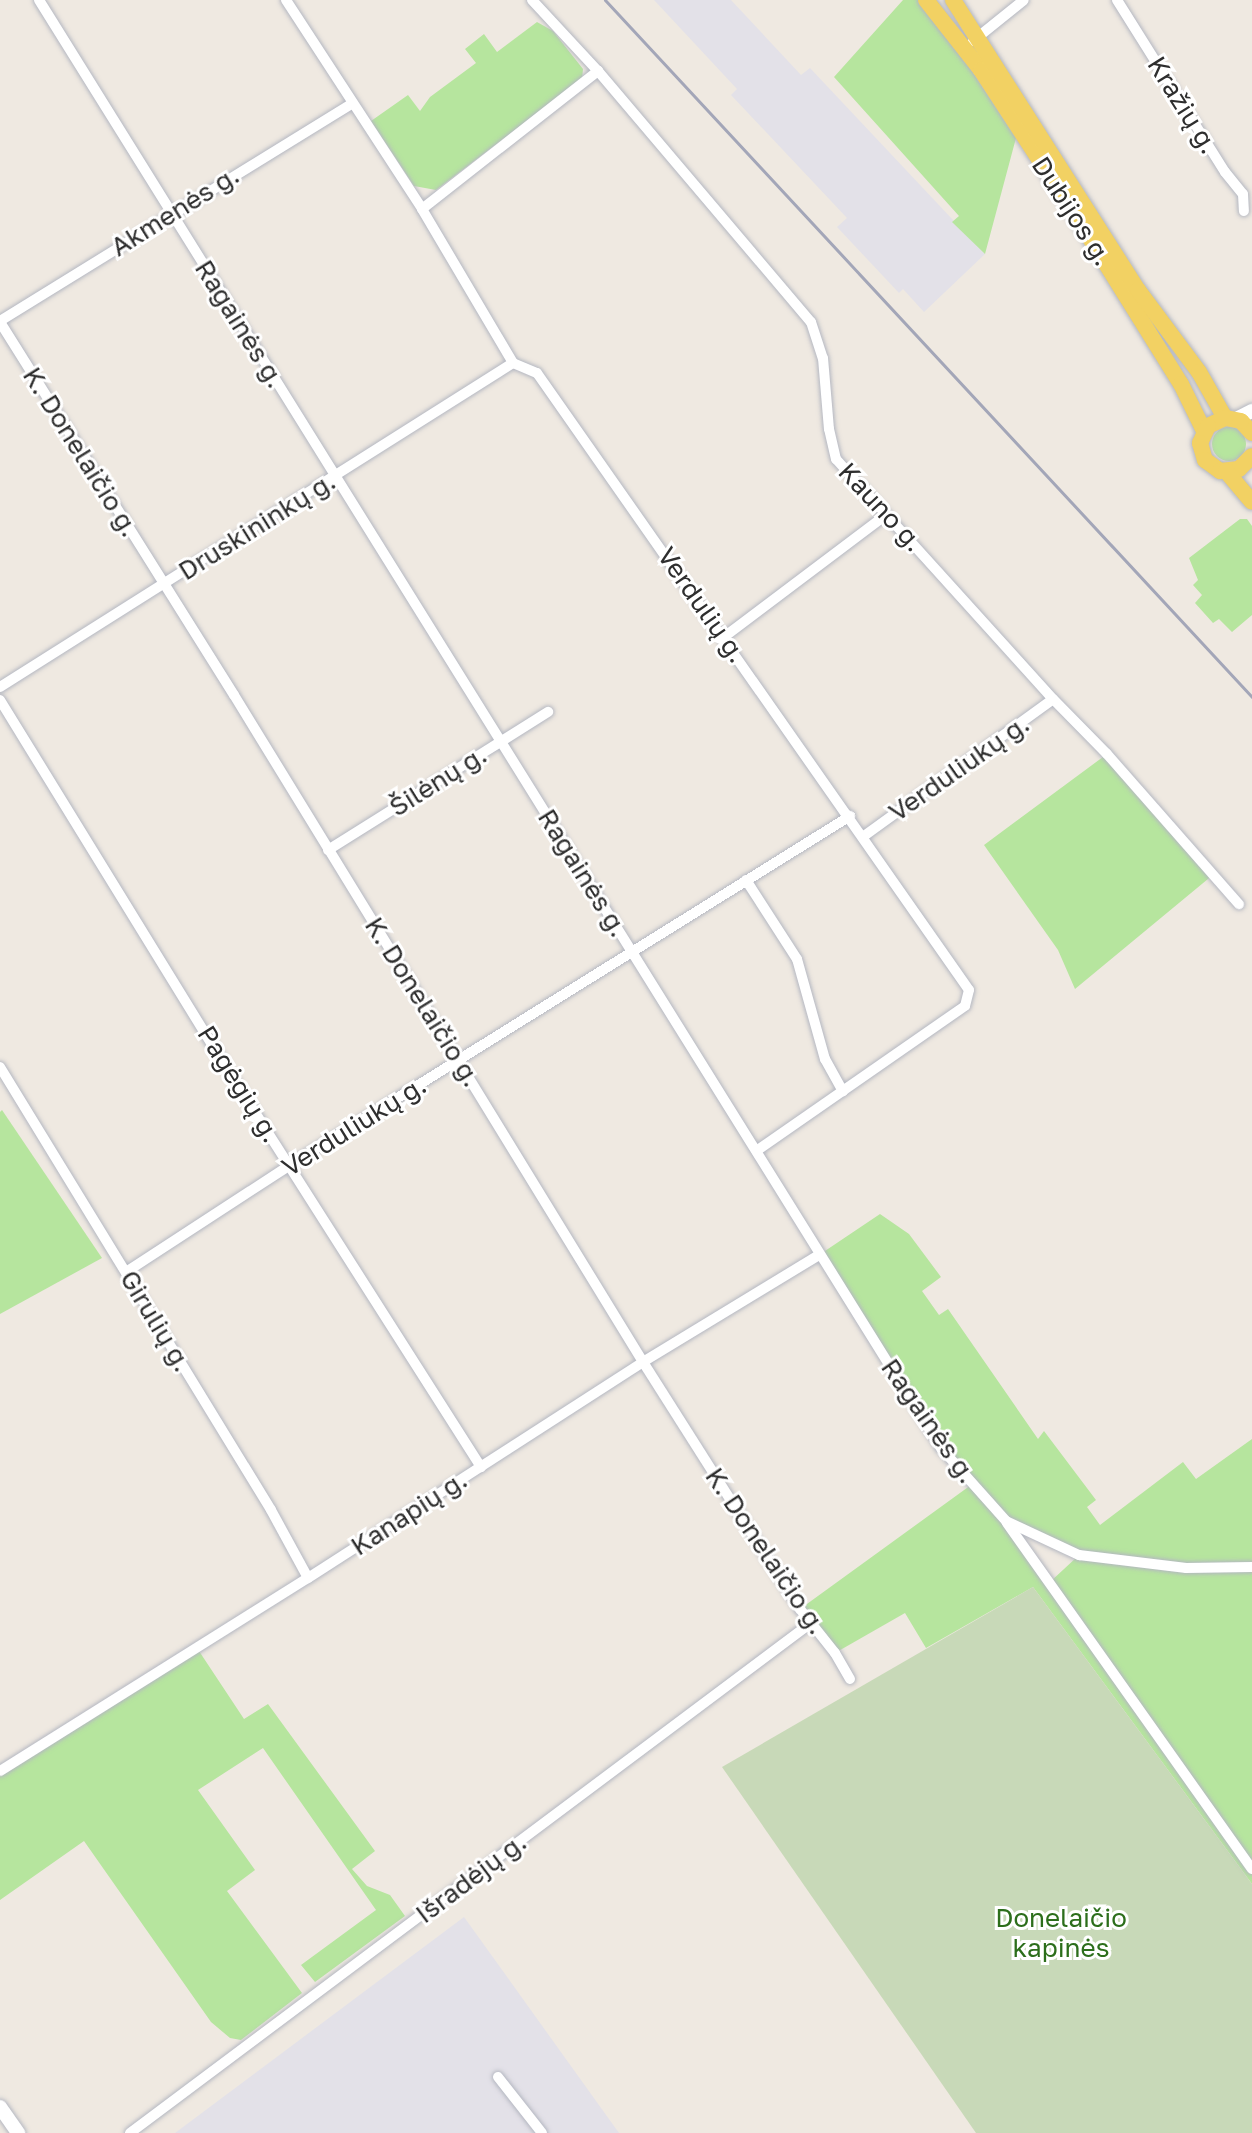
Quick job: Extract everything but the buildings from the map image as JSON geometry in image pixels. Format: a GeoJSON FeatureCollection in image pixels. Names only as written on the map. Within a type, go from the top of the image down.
{"type":"FeatureCollection","features":[{"type":"Feature","properties":{"kind":"main road","name":"Dubijos g."},"geometry":{"type":"LineString","coordinates":[[926,0],[971,42],[1138,290],[1231,418],[1252,433]]}},
{"type":"Feature","properties":{"kind":"main road","name":"Dubijos g."},"geometry":{"type":"LineString","coordinates":[[953,0],[971,42],[1150,332],[1204,431],[1200,443],[1202,455],[1215,468],[1226,471]]}},
{"type":"Feature","properties":{"kind":"main road"},"geometry":{"type":"LineString","coordinates":[[1204,431],[1213,422],[1252,411]]}},
{"type":"Feature","properties":{"kind":"main road"},"geometry":{"type":"LineString","coordinates":[[1226,471],[1239,469],[1252,456]]}},
{"type":"Feature","properties":{"kind":"main road"},"geometry":{"type":"LineString","coordinates":[[1226,471],[1252,502]]}},
{"type":"Feature","properties":{"kind":"main road"},"geometry":{"type":"LineString","coordinates":[[0,2107],[18,2133]]}},
{"type":"Feature","properties":{"kind":"street","name":"Ragainės g."},"geometry":{"type":"LineString","coordinates":[[39,0],[941,1448],[1006,1521],[1079,1555],[1186,1568],[1252,1567]]}},
{"type":"Feature","properties":{"kind":"street","name":"Verdulių g."},"geometry":{"type":"LineString","coordinates":[[286,0],[422,209],[513,363],[537,373],[969,990],[965,1006],[756,1151]]}},
{"type":"Feature","properties":{"kind":"street","name":"Kauno g."},"geometry":{"type":"LineString","coordinates":[[532,0],[598,71],[811,322],[823,358],[829,429],[836,459],[929,558],[1053,699],[1107,754],[1239,904]]}},
{"type":"Feature","properties":{"kind":"street"},"geometry":{"type":"LineString","coordinates":[[971,42],[1024,0]]}},
{"type":"Feature","properties":{"kind":"street","name":"Kražių g."},"geometry":{"type":"LineString","coordinates":[[1117,0],[1225,172],[1243,194],[1246,205]]}},
{"type":"Feature","properties":{"kind":"street"},"geometry":{"type":"LineString","coordinates":[[422,209],[598,71]]}},
{"type":"Feature","properties":{"kind":"street","name":"Akmenės g."},"geometry":{"type":"LineString","coordinates":[[0,322],[170,213],[351,104]]}},
{"type":"Feature","properties":{"kind":"street","name":"K. Donelaičio g."},"geometry":{"type":"LineString","coordinates":[[0,322],[643,1362],[850,1679]]}},
{"type":"Feature","properties":{"kind":"street","name":"Druskininkų g."},"geometry":{"type":"LineString","coordinates":[[0,687],[513,363]]}},
{"type":"Feature","properties":{"kind":"street"},"geometry":{"type":"LineString","coordinates":[[724,637],[886,515]]}},
{"type":"Feature","properties":{"kind":"street","name":"Verduliukų g."},"geometry":{"type":"LineString","coordinates":[[864,836],[1053,699]]}},
{"type":"Feature","properties":{"kind":"street","name":"Pagėgių g."},"geometry":{"type":"LineString","coordinates":[[0,700],[481,1467]]}},
{"type":"Feature","properties":{"kind":"street","name":"Šilėnų g."},"geometry":{"type":"LineString","coordinates":[[328,850],[548,712]]}},
{"type":"Feature","properties":{"kind":"street","name":"Verduliukų g."},"geometry":{"type":"LineString","coordinates":[[126,1272],[290,1165],[850,816]]}},
{"type":"Feature","properties":{"kind":"street"},"geometry":{"type":"LineString","coordinates":[[746,880],[797,959],[825,1059],[843,1091]]}},
{"type":"Feature","properties":{"kind":"street","name":"Girulių g."},"geometry":{"type":"LineString","coordinates":[[0,1067],[271,1510],[308,1578]]}},
{"type":"Feature","properties":{"kind":"street","name":"Kanapių g."},"geometry":{"type":"LineString","coordinates":[[0,1771],[308,1578],[643,1362],[819,1255]]}},
{"type":"Feature","properties":{"kind":"street"},"geometry":{"type":"LineString","coordinates":[[1006,1521],[1252,1869]]}},
{"type":"Feature","properties":{"kind":"street","name":"Išradėjų g."},"geometry":{"type":"LineString","coordinates":[[130,2133],[812,1622]]}},
{"type":"Feature","properties":{"kind":"street"},"geometry":{"type":"LineString","coordinates":[[498,2077],[542,2133]]}},
{"type":"Feature","properties":{"kind":"shaded area"},"geometry":{"type":"Polygon","coordinates":[[[654,0],[731,0],[801,75],[810,68],[985,254],[924,312],[903,289],[899,293],[837,227],[847,218],[731,95],[737,89],[654,0]]]}},
{"type":"Feature","properties":{"kind":"shaded area"},"geometry":{"type":"Polygon","coordinates":[[[464,1917],[619,2133],[175,2133],[464,1917]]]}},
{"type":"Feature","properties":{"kind":"green space"},"geometry":{"type":"Polygon","coordinates":[[[903,0],[920,0],[943,27],[1016,138],[985,254],[952,222],[959,216],[834,77],[903,0]]]}},
{"type":"Feature","properties":{"kind":"green space"},"geometry":{"type":"Polygon","coordinates":[[[537,22],[553,31],[583,69],[582,79],[436,190],[414,186],[371,121],[408,95],[420,111],[430,97],[476,63],[465,49],[484,34],[497,52],[537,22]]]}},
{"type":"Feature","properties":{"kind":"green space"},"geometry":{"type":"Polygon","coordinates":[[[1229,427],[1241,432],[1246,444],[1241,456],[1229,461],[1217,456],[1212,444],[1217,432],[1229,427]]]}},
{"type":"Feature","properties":{"kind":"green space"},"geometry":{"type":"Polygon","coordinates":[[[1240,519],[1247,519],[1252,526],[1252,615],[1232,632],[1219,619],[1213,623],[1195,603],[1202,595],[1193,585],[1198,580],[1189,558],[1240,519]]]}},
{"type":"Feature","properties":{"kind":"green space"},"geometry":{"type":"Polygon","coordinates":[[[1107,754],[1214,874],[1075,989],[1058,950],[984,845],[1107,754]]]}},
{"type":"Feature","properties":{"kind":"green space"},"geometry":{"type":"Polygon","coordinates":[[[2,1110],[102,1258],[0,1314],[0,1112],[2,1110]]]}},
{"type":"Feature","properties":{"kind":"green space"},"geometry":{"type":"Polygon","coordinates":[[[880,1214],[909,1234],[941,1277],[922,1291],[939,1315],[948,1309],[1038,1439],[1044,1431],[1096,1500],[1087,1507],[1100,1525],[1183,1462],[1196,1479],[1252,1439],[1252,1884],[1033,1587],[926,1648],[905,1613],[835,1653],[800,1609],[971,1485],[819,1255],[880,1214]],[[1008,1522],[1050,1582],[1078,1556],[1008,1522]]]}},
{"type":"Feature","properties":{"kind":"green space","name":"Donelaičio kapinės"},"geometry":{"type":"Polygon","coordinates":[[[1033,1587],[1252,1884],[1252,2133],[976,2133],[722,1767],[1033,1587]]]}},
{"type":"Feature","properties":{"kind":"green space"},"geometry":{"type":"Polygon","coordinates":[[[197,1648],[244,1719],[268,1704],[375,1851],[352,1869],[367,1886],[390,1895],[405,1916],[315,1982],[301,1965],[376,1910],[263,1748],[198,1790],[255,1870],[227,1891],[302,1993],[241,2040],[230,2038],[211,2022],[84,1841],[0,1900],[0,1771],[197,1648]]]}},
{"type":"Feature","properties":{"kind":"railway"},"geometry":{"type":"LineString","coordinates":[[605,0],[1252,697]]}}]}
